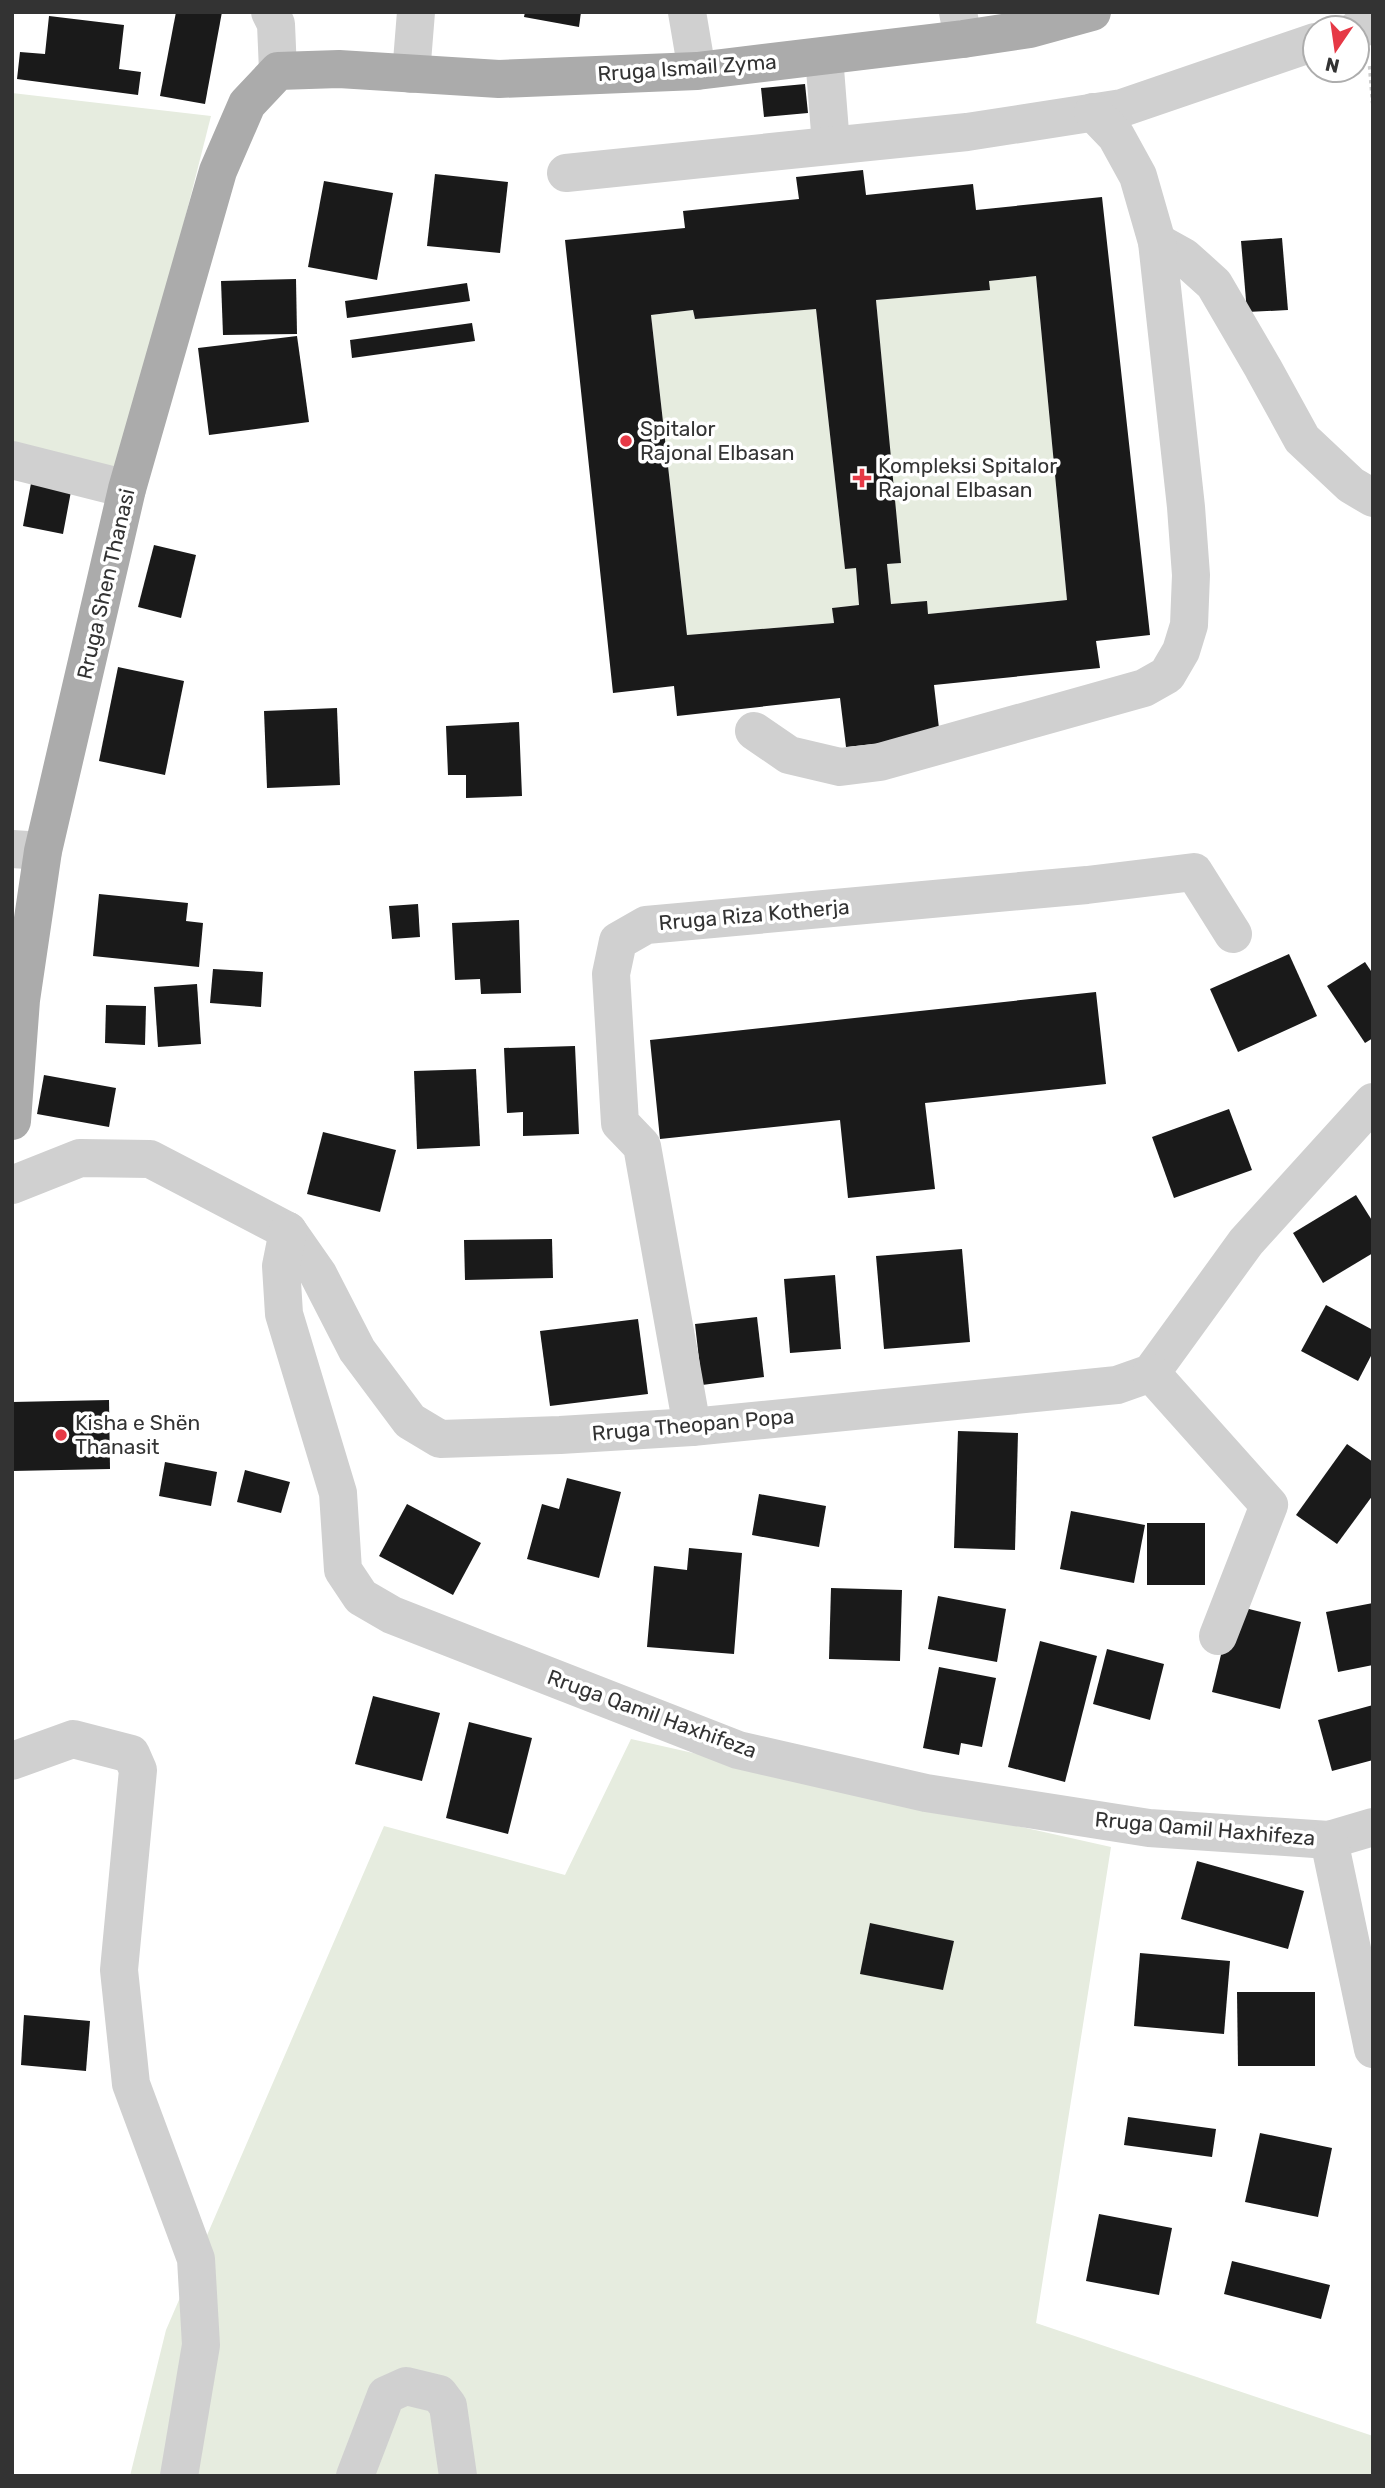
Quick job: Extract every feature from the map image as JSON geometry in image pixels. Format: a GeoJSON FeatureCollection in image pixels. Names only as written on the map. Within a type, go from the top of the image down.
{"type":"FeatureCollection","features":[{"type":"Feature","properties":{"kind":"main road","name":"Rruga Ismail Zyma"},"geometry":{"type":"LineString","coordinates":[[278,71],[339,69],[499,79],[697,71],[824,56],[961,26],[1030,29],[1092,12]]}},
{"type":"Feature","properties":{"kind":"main road","name":"Rruga Shen Thanasi"},"geometry":{"type":"LineString","coordinates":[[12,1121],[28,850],[218,171],[247,104],[278,71]]}},
{"type":"Feature","properties":{"kind":"street"},"geometry":{"type":"LineString","coordinates":[[270,12],[276,24],[278,71]]}},
{"type":"Feature","properties":{"kind":"street"},"geometry":{"type":"LineString","coordinates":[[411,74],[416,12]]}},
{"type":"Feature","properties":{"kind":"street"},"geometry":{"type":"LineString","coordinates":[[688,12],[697,71]]}},
{"type":"Feature","properties":{"kind":"street"},"geometry":{"type":"LineString","coordinates":[[566,173],[967,132],[1122,108],[1301,47]]}},
{"type":"Feature","properties":{"kind":"street"},"geometry":{"type":"LineString","coordinates":[[824,56],[831,145]]}},
{"type":"Feature","properties":{"kind":"street"},"geometry":{"type":"LineString","coordinates":[[754,731],[789,755],[840,767],[880,762],[1144,688],[1167,675],[1181,651],[1189,625],[1191,575],[1157,242],[1138,176],[1116,136],[1093,112]]}},
{"type":"Feature","properties":{"kind":"street"},"geometry":{"type":"LineString","coordinates":[[1157,242],[1184,257],[1214,284],[1302,439],[1351,485],[1373,498]]}},
{"type":"Feature","properties":{"kind":"street"},"geometry":{"type":"LineString","coordinates":[[12,460],[127,489]]}},
{"type":"Feature","properties":{"kind":"street","name":"Rruga Riza Kotherja"},"geometry":{"type":"LineString","coordinates":[[692,1427],[642,1146],[620,1123],[611,974],[618,941],[646,925],[1073,887],[1194,872],[1233,934]]}},
{"type":"Feature","properties":{"kind":"street"},"geometry":{"type":"LineString","coordinates":[[1218,1636],[1269,1505],[1151,1374],[1246,1242],[1373,1102]]}},
{"type":"Feature","properties":{"kind":"street","name":"Rruga Theopan Popa"},"geometry":{"type":"LineString","coordinates":[[12,1185],[80,1158],[150,1159],[288,1231],[318,1274],[365,1360],[410,1421],[440,1439],[692,1427],[1117,1385],[1151,1374]]}},
{"type":"Feature","properties":{"kind":"street","name":"Rruga Qamil Haxhifeza"},"geometry":{"type":"LineString","coordinates":[[288,1231],[281,1266],[284,1314],[338,1493],[344,1570],[361,1597],[382,1609],[738,1750],[926,1793],[1149,1828],[1329,1839],[1373,1827]]}},
{"type":"Feature","properties":{"kind":"street"},"geometry":{"type":"LineString","coordinates":[[12,1760],[73,1739],[131,1754],[138,1770],[119,1970],[131,2084],[196,2259],[201,2345],[179,2476]]}},
{"type":"Feature","properties":{"kind":"street"},"geometry":{"type":"LineString","coordinates":[[1329,1839],[1373,2049]]}},
{"type":"Feature","properties":{"kind":"street"},"geometry":{"type":"LineString","coordinates":[[355,2476],[386,2395],[406,2386],[439,2394],[448,2406],[458,2476]]}},
{"type":"Feature","properties":{"kind":"shaded area"},"geometry":{"type":"Polygon","coordinates":[[[12,93],[211,116],[121,471],[12,444],[12,93]]]}},
{"type":"Feature","properties":{"kind":"shaded area"},"geometry":{"type":"Polygon","coordinates":[[[1036,276],[1067,600],[928,614],[926,602],[891,604],[887,564],[900,563],[876,300],[989,290],[989,281],[1036,276]]]}},
{"type":"Feature","properties":{"kind":"shaded area"},"geometry":{"type":"Polygon","coordinates":[[[816,309],[845,568],[856,568],[859,605],[832,608],[834,623],[687,635],[651,315],[693,310],[695,319],[816,309]]]}},
{"type":"Feature","properties":{"kind":"shaded area"},"geometry":{"type":"Polygon","coordinates":[[[631,1739],[1111,1847],[1036,2323],[1373,2436],[1373,2476],[130,2476],[166,2330],[384,1826],[565,1875],[631,1739]]]}},
{"type":"Feature","properties":{"kind":"building"},"geometry":{"type":"Polygon","coordinates":[[[176,12],[222,12],[205,104],[160,96],[176,12]]]}},
{"type":"Feature","properties":{"kind":"building"},"geometry":{"type":"Polygon","coordinates":[[[525,12],[581,12],[579,27],[524,17],[525,12]]]}},
{"type":"Feature","properties":{"kind":"building"},"geometry":{"type":"Polygon","coordinates":[[[49,16],[124,25],[119,69],[141,72],[138,95],[17,79],[20,52],[45,54],[49,16]]]}},
{"type":"Feature","properties":{"kind":"building"},"geometry":{"type":"Polygon","coordinates":[[[805,84],[808,113],[764,117],[761,88],[805,84]]]}},
{"type":"Feature","properties":{"kind":"building","name":"Spitalor Rajonal Elbasan"},"geometry":{"type":"Polygon","coordinates":[[[863,170],[866,195],[973,184],[976,210],[1102,197],[1150,635],[1096,641],[1100,668],[934,685],[940,737],[846,747],[840,698],[677,716],[674,686],[613,693],[565,240],[685,228],[683,211],[799,199],[796,177],[863,170]],[[1036,276],[989,281],[990,290],[876,300],[901,563],[887,564],[891,604],[927,601],[928,614],[1067,600],[1036,276]],[[816,309],[695,319],[693,310],[651,315],[687,635],[834,623],[832,608],[859,605],[856,568],[845,569],[816,309]]]}},
{"type":"Feature","properties":{"kind":"building"},"geometry":{"type":"Polygon","coordinates":[[[435,174],[508,182],[500,253],[427,246],[435,174]]]}},
{"type":"Feature","properties":{"kind":"building"},"geometry":{"type":"Polygon","coordinates":[[[324,181],[393,193],[377,280],[308,267],[324,181]]]}},
{"type":"Feature","properties":{"kind":"building"},"geometry":{"type":"Polygon","coordinates":[[[1282,238],[1288,310],[1247,312],[1241,241],[1282,238]]]}},
{"type":"Feature","properties":{"kind":"building"},"geometry":{"type":"Polygon","coordinates":[[[296,279],[297,334],[223,335],[221,281],[296,279]]]}},
{"type":"Feature","properties":{"kind":"building"},"geometry":{"type":"Polygon","coordinates":[[[467,283],[470,301],[347,318],[345,301],[467,283]]]}},
{"type":"Feature","properties":{"kind":"building"},"geometry":{"type":"Polygon","coordinates":[[[472,323],[475,341],[352,358],[350,340],[472,323]]]}},
{"type":"Feature","properties":{"kind":"building"},"geometry":{"type":"Polygon","coordinates":[[[297,336],[309,422],[209,435],[198,348],[297,336]]]}},
{"type":"Feature","properties":{"kind":"building"},"geometry":{"type":"Polygon","coordinates":[[[32,478],[72,486],[63,534],[23,526],[32,478]]]}},
{"type":"Feature","properties":{"kind":"building"},"geometry":{"type":"Polygon","coordinates":[[[154,545],[196,555],[181,618],[138,607],[154,545]]]}},
{"type":"Feature","properties":{"kind":"building"},"geometry":{"type":"Polygon","coordinates":[[[118,667],[184,681],[165,775],[99,761],[118,667]]]}},
{"type":"Feature","properties":{"kind":"building"},"geometry":{"type":"Polygon","coordinates":[[[337,708],[340,785],[267,788],[264,711],[337,708]]]}},
{"type":"Feature","properties":{"kind":"building"},"geometry":{"type":"Polygon","coordinates":[[[519,722],[522,796],[466,798],[466,775],[448,775],[446,726],[519,722]]]}},
{"type":"Feature","properties":{"kind":"building"},"geometry":{"type":"Polygon","coordinates":[[[99,894],[188,903],[186,921],[203,923],[199,967],[93,956],[99,894]]]}},
{"type":"Feature","properties":{"kind":"building"},"geometry":{"type":"Polygon","coordinates":[[[418,904],[420,937],[392,939],[389,906],[418,904]]]}},
{"type":"Feature","properties":{"kind":"building"},"geometry":{"type":"Polygon","coordinates":[[[519,920],[521,993],[481,994],[480,979],[455,980],[452,923],[519,920]]]}},
{"type":"Feature","properties":{"kind":"building"},"geometry":{"type":"Polygon","coordinates":[[[1289,954],[1317,1016],[1238,1052],[1210,989],[1289,954]]]}},
{"type":"Feature","properties":{"kind":"building"},"geometry":{"type":"Polygon","coordinates":[[[1365,962],[1373,974],[1373,1038],[1365,1043],[1327,986],[1365,962]]]}},
{"type":"Feature","properties":{"kind":"building"},"geometry":{"type":"Polygon","coordinates":[[[213,969],[263,972],[261,1007],[210,1003],[213,969]]]}},
{"type":"Feature","properties":{"kind":"building"},"geometry":{"type":"Polygon","coordinates":[[[197,984],[201,1044],[158,1047],[154,987],[197,984]]]}},
{"type":"Feature","properties":{"kind":"building"},"geometry":{"type":"Polygon","coordinates":[[[1096,992],[1106,1084],[925,1103],[935,1189],[848,1198],[840,1120],[660,1139],[650,1040],[1096,992]]]}},
{"type":"Feature","properties":{"kind":"building"},"geometry":{"type":"Polygon","coordinates":[[[106,1005],[146,1006],[145,1045],[105,1043],[106,1005]]]}},
{"type":"Feature","properties":{"kind":"building"},"geometry":{"type":"Polygon","coordinates":[[[575,1046],[579,1134],[523,1136],[523,1112],[507,1113],[504,1048],[575,1046]]]}},
{"type":"Feature","properties":{"kind":"building"},"geometry":{"type":"Polygon","coordinates":[[[476,1069],[480,1146],[417,1149],[414,1071],[476,1069]]]}},
{"type":"Feature","properties":{"kind":"building"},"geometry":{"type":"Polygon","coordinates":[[[44,1075],[116,1088],[109,1127],[37,1114],[44,1075]]]}},
{"type":"Feature","properties":{"kind":"building"},"geometry":{"type":"Polygon","coordinates":[[[1229,1109],[1252,1170],[1174,1198],[1152,1137],[1229,1109]]]}},
{"type":"Feature","properties":{"kind":"building"},"geometry":{"type":"Polygon","coordinates":[[[323,1132],[396,1150],[380,1212],[307,1194],[323,1132]]]}},
{"type":"Feature","properties":{"kind":"building"},"geometry":{"type":"Polygon","coordinates":[[[1356,1195],[1373,1222],[1373,1253],[1323,1283],[1293,1233],[1356,1195]]]}},
{"type":"Feature","properties":{"kind":"building"},"geometry":{"type":"Polygon","coordinates":[[[552,1239],[553,1278],[465,1280],[464,1240],[552,1239]]]}},
{"type":"Feature","properties":{"kind":"building"},"geometry":{"type":"Polygon","coordinates":[[[962,1249],[970,1342],[884,1349],[876,1256],[962,1249]]]}},
{"type":"Feature","properties":{"kind":"building"},"geometry":{"type":"Polygon","coordinates":[[[835,1275],[841,1349],[790,1353],[784,1279],[835,1275]]]}},
{"type":"Feature","properties":{"kind":"building"},"geometry":{"type":"Polygon","coordinates":[[[1326,1305],[1373,1330],[1373,1352],[1358,1381],[1301,1351],[1326,1305]]]}},
{"type":"Feature","properties":{"kind":"building"},"geometry":{"type":"Polygon","coordinates":[[[757,1317],[764,1377],[702,1385],[695,1324],[757,1317]]]}},
{"type":"Feature","properties":{"kind":"building"},"geometry":{"type":"Polygon","coordinates":[[[638,1319],[648,1394],[550,1406],[540,1331],[638,1319]]]}},
{"type":"Feature","properties":{"kind":"building","name":"Kisha e Shën Thanasit"},"geometry":{"type":"Polygon","coordinates":[[[109,1400],[110,1469],[12,1471],[12,1402],[109,1400]]]}},
{"type":"Feature","properties":{"kind":"building"},"geometry":{"type":"Polygon","coordinates":[[[958,1431],[1018,1433],[1015,1550],[954,1548],[958,1431]]]}},
{"type":"Feature","properties":{"kind":"building"},"geometry":{"type":"Polygon","coordinates":[[[1347,1444],[1373,1462],[1373,1495],[1337,1544],[1296,1515],[1347,1444]]]}},
{"type":"Feature","properties":{"kind":"building"},"geometry":{"type":"Polygon","coordinates":[[[165,1462],[217,1472],[211,1506],[159,1496],[165,1462]]]}},
{"type":"Feature","properties":{"kind":"building"},"geometry":{"type":"Polygon","coordinates":[[[245,1470],[290,1482],[281,1513],[237,1502],[245,1470]]]}},
{"type":"Feature","properties":{"kind":"building"},"geometry":{"type":"Polygon","coordinates":[[[567,1478],[621,1492],[599,1578],[527,1559],[542,1504],[559,1509],[567,1478]]]}},
{"type":"Feature","properties":{"kind":"building"},"geometry":{"type":"Polygon","coordinates":[[[759,1494],[826,1506],[819,1547],[752,1535],[759,1494]]]}},
{"type":"Feature","properties":{"kind":"building"},"geometry":{"type":"Polygon","coordinates":[[[407,1504],[481,1543],[453,1595],[379,1556],[407,1504]]]}},
{"type":"Feature","properties":{"kind":"building"},"geometry":{"type":"Polygon","coordinates":[[[1071,1511],[1145,1525],[1134,1583],[1060,1569],[1071,1511]]]}},
{"type":"Feature","properties":{"kind":"building"},"geometry":{"type":"Polygon","coordinates":[[[1147,1523],[1205,1523],[1205,1585],[1147,1585],[1147,1523]]]}},
{"type":"Feature","properties":{"kind":"building"},"geometry":{"type":"Polygon","coordinates":[[[689,1548],[742,1553],[734,1654],[647,1647],[654,1566],[687,1570],[689,1548]]]}},
{"type":"Feature","properties":{"kind":"building"},"geometry":{"type":"Polygon","coordinates":[[[831,1588],[902,1590],[900,1661],[829,1659],[831,1588]]]}},
{"type":"Feature","properties":{"kind":"building"},"geometry":{"type":"Polygon","coordinates":[[[938,1596],[1006,1609],[997,1662],[928,1649],[938,1596]]]}},
{"type":"Feature","properties":{"kind":"building"},"geometry":{"type":"Polygon","coordinates":[[[1373,1603],[1373,1665],[1338,1672],[1326,1612],[1373,1603]]]}},
{"type":"Feature","properties":{"kind":"building"},"geometry":{"type":"Polygon","coordinates":[[[1233,1605],[1301,1622],[1280,1709],[1212,1692],[1233,1605]]]}},
{"type":"Feature","properties":{"kind":"building"},"geometry":{"type":"Polygon","coordinates":[[[1040,1641],[1097,1656],[1065,1782],[1008,1767],[1040,1641]]]}},
{"type":"Feature","properties":{"kind":"building"},"geometry":{"type":"Polygon","coordinates":[[[1107,1649],[1164,1664],[1150,1720],[1093,1704],[1107,1649]]]}},
{"type":"Feature","properties":{"kind":"building"},"geometry":{"type":"Polygon","coordinates":[[[939,1667],[996,1678],[982,1747],[961,1743],[959,1755],[923,1748],[939,1667]]]}},
{"type":"Feature","properties":{"kind":"building"},"geometry":{"type":"Polygon","coordinates":[[[373,1696],[440,1713],[422,1781],[355,1764],[373,1696]]]}},
{"type":"Feature","properties":{"kind":"building"},"geometry":{"type":"Polygon","coordinates":[[[1373,1705],[1373,1760],[1332,1771],[1318,1720],[1373,1705]]]}},
{"type":"Feature","properties":{"kind":"building"},"geometry":{"type":"Polygon","coordinates":[[[469,1722],[532,1738],[508,1834],[446,1818],[469,1722]]]}},
{"type":"Feature","properties":{"kind":"building"},"geometry":{"type":"Polygon","coordinates":[[[1197,1861],[1304,1891],[1288,1949],[1181,1919],[1197,1861]]]}},
{"type":"Feature","properties":{"kind":"building"},"geometry":{"type":"Polygon","coordinates":[[[870,1923],[954,1941],[943,1990],[860,1974],[870,1923]]]}},
{"type":"Feature","properties":{"kind":"building"},"geometry":{"type":"Polygon","coordinates":[[[1140,1953],[1230,1961],[1224,2034],[1134,2026],[1140,1953]]]}},
{"type":"Feature","properties":{"kind":"building"},"geometry":{"type":"Polygon","coordinates":[[[1237,1992],[1315,1992],[1315,2066],[1238,2066],[1237,1992]]]}},
{"type":"Feature","properties":{"kind":"building"},"geometry":{"type":"Polygon","coordinates":[[[24,2015],[90,2021],[86,2071],[21,2065],[24,2015]]]}},
{"type":"Feature","properties":{"kind":"building"},"geometry":{"type":"Polygon","coordinates":[[[1128,2117],[1216,2129],[1212,2157],[1124,2145],[1128,2117]]]}},
{"type":"Feature","properties":{"kind":"building"},"geometry":{"type":"Polygon","coordinates":[[[1260,2133],[1332,2148],[1318,2217],[1245,2202],[1260,2133]]]}},
{"type":"Feature","properties":{"kind":"building"},"geometry":{"type":"Polygon","coordinates":[[[1099,2214],[1172,2228],[1159,2295],[1086,2281],[1099,2214]]]}},
{"type":"Feature","properties":{"kind":"building"},"geometry":{"type":"Polygon","coordinates":[[[1232,2261],[1330,2285],[1321,2319],[1224,2294],[1232,2261]]]}},
{"type":"Feature","properties":{"kind":"place","name":"Spitalor Rajonal Elbasan"},"geometry":{"type":"Point","coordinates":[626,441]}},
{"type":"Feature","properties":{"kind":"place","name":"Kompleksi Spitalor Rajonal Elbasan"},"geometry":{"type":"Point","coordinates":[862,478]}},
{"type":"Feature","properties":{"kind":"place","name":"Kisha e Shën Thanasit"},"geometry":{"type":"Point","coordinates":[61,1435]}}]}
